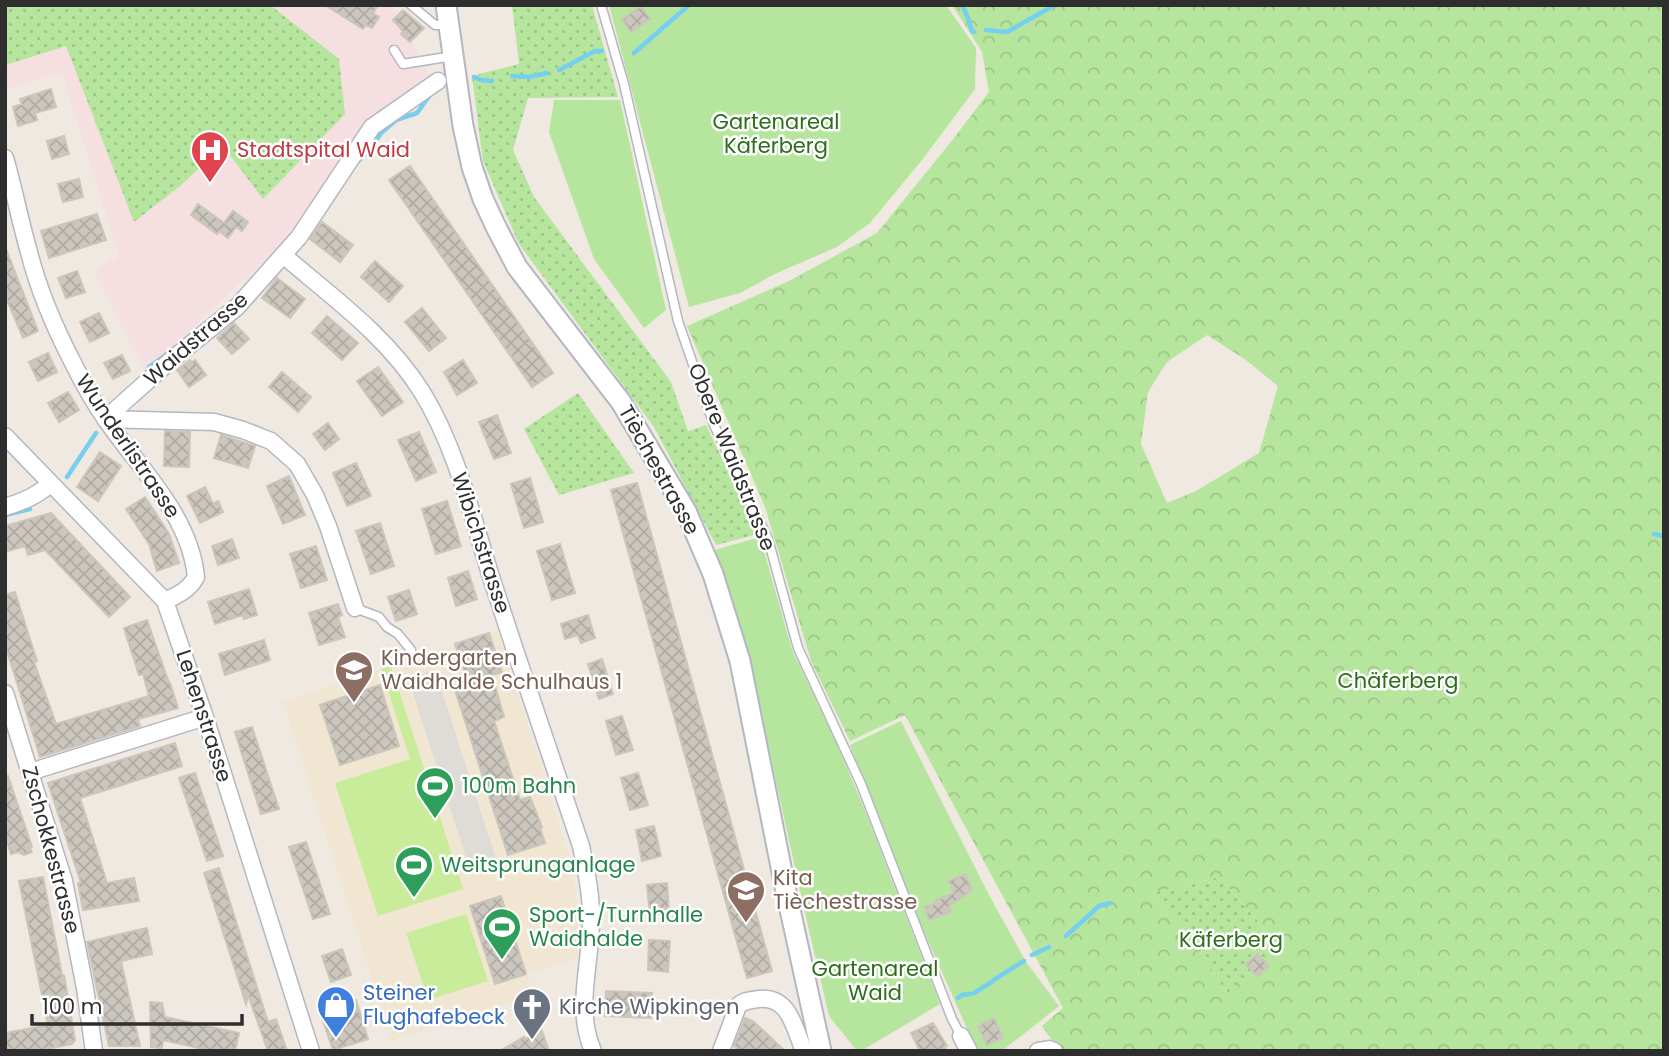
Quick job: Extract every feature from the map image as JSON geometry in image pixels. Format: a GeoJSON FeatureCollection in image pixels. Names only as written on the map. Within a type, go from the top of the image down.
{"type":"FeatureCollection","features":[{"type":"Feature","properties":{"kind":"street","name":"Tièchestrasse"},"geometry":{"type":"LineString","coordinates":[[446,5],[463,126],[472,167],[496,227],[517,267],[621,402],[686,511],[713,574],[740,661],[821,1051]]}},
{"type":"Feature","properties":{"kind":"street","name":"Waidstrasse"},"geometry":{"type":"LineString","coordinates":[[105,419],[170,361],[237,307],[299,237],[372,127],[439,81]]}},
{"type":"Feature","properties":{"kind":"street","name":"Wunderlistrasse"},"geometry":{"type":"LineString","coordinates":[[5,158],[29,255],[71,360],[105,419],[160,491],[188,541],[196,577],[182,594],[165,601]]}},
{"type":"Feature","properties":{"kind":"street","name":"Wibichstrasse"},"geometry":{"type":"LineString","coordinates":[[283,255],[366,325],[396,357],[421,390],[441,426],[581,846],[589,883],[592,917],[583,1008],[586,1033],[593,1051]]}},
{"type":"Feature","properties":{"kind":"street"},"geometry":{"type":"LineString","coordinates":[[105,419],[214,422],[271,441],[297,464],[315,495],[355,608]]}},
{"type":"Feature","properties":{"kind":"street","name":"Lehenstrasse"},"geometry":{"type":"LineString","coordinates":[[5,436],[165,601],[205,717],[311,1051]]}},
{"type":"Feature","properties":{"kind":"street"},"geometry":{"type":"LineString","coordinates":[[5,507],[26,501],[50,484]]}},
{"type":"Feature","properties":{"kind":"street","name":"Zschokkestrasse"},"geometry":{"type":"LineString","coordinates":[[5,693],[64,881],[94,1051]]}},
{"type":"Feature","properties":{"kind":"street"},"geometry":{"type":"LineString","coordinates":[[30,772],[205,717]]}},
{"type":"Feature","properties":{"kind":"street"},"geometry":{"type":"LineString","coordinates":[[721,1051],[738,1006],[763,999],[782,1004],[804,1051]]}},
{"type":"Feature","properties":{"kind":"street"},"geometry":{"type":"LineString","coordinates":[[1038,1051],[1054,1051]]}},
{"type":"Feature","properties":{"kind":"lane"},"geometry":{"type":"LineString","coordinates":[[411,5],[435,24],[449,25]]}},
{"type":"Feature","properties":{"kind":"lane","name":"Obere Waidstrasse"},"geometry":{"type":"LineString","coordinates":[[601,5],[624,84],[678,321],[715,425],[768,539],[798,648],[861,784],[953,1019],[965,1043]]}},
{"type":"Feature","properties":{"kind":"lane"},"geometry":{"type":"LineString","coordinates":[[394,50],[403,64],[453,56]]}},
{"type":"Feature","properties":{"kind":"lane"},"geometry":{"type":"LineString","coordinates":[[355,608],[379,617],[411,650]]}},
{"type":"Feature","properties":{"kind":"shaded area","name":"Stadtspital Waid"},"geometry":{"type":"Polygon","coordinates":[[[5,5],[392,5],[431,80],[368,121],[279,247],[145,372],[94,271],[119,256],[62,73],[5,89],[5,5]]]}},
{"type":"Feature","properties":{"kind":"shaded area"},"geometry":{"type":"Polygon","coordinates":[[[497,630],[569,856],[578,909],[578,958],[527,974],[533,995],[392,1041],[283,702],[497,630]]]}},
{"type":"Feature","properties":{"kind":"shaded area"},"geometry":{"type":"Polygon","coordinates":[[[435,670],[498,865],[471,873],[408,678],[435,670]]]}},
{"type":"Feature","properties":{"kind":"green space"},"geometry":{"type":"Polygon","coordinates":[[[5,5],[270,5],[339,59],[345,114],[263,199],[223,146],[180,186],[134,222],[66,46],[5,65],[5,5]]]}},
{"type":"Feature","properties":{"kind":"green space"},"geometry":{"type":"Polygon","coordinates":[[[512,5],[592,5],[618,97],[528,98],[513,150],[534,197],[671,382],[688,431],[706,425],[758,534],[716,545],[654,427],[519,244],[483,161],[472,76],[519,64],[512,5]]]}},
{"type":"Feature","properties":{"kind":"green space","name":"Gartenareal Käferberg"},"geometry":{"type":"Polygon","coordinates":[[[609,5],[946,5],[976,48],[975,89],[870,223],[837,247],[777,273],[740,293],[689,307],[609,5]]]}},
{"type":"Feature","properties":{"kind":"green space","name":"Chäferberg"},"geometry":{"type":"Polygon","coordinates":[[[952,5],[1664,5],[1664,1051],[1065,1051],[1056,1046],[1042,1026],[1063,1008],[905,715],[850,741],[811,661],[765,507],[687,326],[789,281],[877,233],[989,92],[982,52],[952,5]],[[1207,335],[1167,362],[1148,392],[1141,444],[1167,503],[1196,491],[1259,453],[1278,386],[1246,360],[1207,335]],[[1219,877],[1149,894],[1194,941],[1227,994],[1273,950],[1258,921],[1219,877]]]}},
{"type":"Feature","properties":{"kind":"green space"},"geometry":{"type":"Polygon","coordinates":[[[554,100],[620,100],[666,310],[644,328],[594,259],[549,132],[554,100]]]}},
{"type":"Feature","properties":{"kind":"green space"},"geometry":{"type":"Polygon","coordinates":[[[578,393],[634,473],[559,495],[524,429],[578,393]]]}},
{"type":"Feature","properties":{"kind":"green space","name":"Gartenareal Waid"},"geometry":{"type":"Polygon","coordinates":[[[760,537],[792,650],[864,808],[940,1004],[861,1051],[857,1051],[829,1016],[747,649],[715,550],[760,537]]]}},
{"type":"Feature","properties":{"kind":"green space"},"geometry":{"type":"Polygon","coordinates":[[[391,666],[463,889],[378,916],[335,783],[410,759],[381,669],[391,666]]]}},
{"type":"Feature","properties":{"kind":"green space"},"geometry":{"type":"Polygon","coordinates":[[[901,721],[1026,962],[1059,1006],[1002,1051],[977,1051],[918,918],[850,745],[901,721]]]}},
{"type":"Feature","properties":{"kind":"green space","name":"Käferberg"},"geometry":{"type":"Polygon","coordinates":[[[1219,877],[1258,921],[1273,951],[1227,994],[1194,941],[1149,894],[1219,877]]]}},
{"type":"Feature","properties":{"kind":"green space"},"geometry":{"type":"Polygon","coordinates":[[[466,914],[488,981],[428,1000],[406,933],[466,914]]]}},
{"type":"Feature","properties":{"kind":"building"},"geometry":{"type":"Polygon","coordinates":[[[325,5],[378,5],[373,13],[379,17],[372,28],[366,25],[363,29],[325,5]]]}},
{"type":"Feature","properties":{"kind":"building"},"geometry":{"type":"Polygon","coordinates":[[[641,6],[650,19],[631,32],[622,20],[641,6]]]}},
{"type":"Feature","properties":{"kind":"building"},"geometry":{"type":"Polygon","coordinates":[[[403,10],[424,28],[410,42],[401,34],[403,31],[393,20],[403,10]]]}},
{"type":"Feature","properties":{"kind":"building"},"geometry":{"type":"Polygon","coordinates":[[[51,89],[56,107],[35,113],[37,120],[18,126],[13,107],[22,104],[20,99],[51,89]]]}},
{"type":"Feature","properties":{"kind":"building"},"geometry":{"type":"Polygon","coordinates":[[[64,136],[69,154],[52,159],[47,141],[64,136]]]}},
{"type":"Feature","properties":{"kind":"building"},"geometry":{"type":"Polygon","coordinates":[[[410,166],[553,373],[532,387],[389,180],[410,166]]]}},
{"type":"Feature","properties":{"kind":"building"},"geometry":{"type":"Polygon","coordinates":[[[79,179],[83,197],[63,202],[58,184],[79,179]]]}},
{"type":"Feature","properties":{"kind":"building"},"geometry":{"type":"Polygon","coordinates":[[[198,204],[224,223],[233,211],[248,222],[242,231],[236,227],[228,238],[219,231],[217,234],[191,215],[198,204]]]}},
{"type":"Feature","properties":{"kind":"building"},"geometry":{"type":"Polygon","coordinates":[[[97,214],[106,240],[49,258],[41,231],[97,214]]]}},
{"type":"Feature","properties":{"kind":"building"},"geometry":{"type":"Polygon","coordinates":[[[322,222],[353,245],[340,262],[310,239],[322,222]]]}},
{"type":"Feature","properties":{"kind":"building"},"geometry":{"type":"Polygon","coordinates":[[[6,249],[38,331],[23,338],[5,295],[6,249]]]}},
{"type":"Feature","properties":{"kind":"building"},"geometry":{"type":"Polygon","coordinates":[[[375,261],[403,286],[389,302],[361,277],[375,261]]]}},
{"type":"Feature","properties":{"kind":"building"},"geometry":{"type":"Polygon","coordinates":[[[77,271],[85,292],[66,298],[58,278],[77,271]]]}},
{"type":"Feature","properties":{"kind":"building"},"geometry":{"type":"Polygon","coordinates":[[[277,278],[305,299],[290,318],[262,298],[277,278]]]}},
{"type":"Feature","properties":{"kind":"building"},"geometry":{"type":"Polygon","coordinates":[[[422,308],[446,338],[429,351],[405,322],[422,308]]]}},
{"type":"Feature","properties":{"kind":"building"},"geometry":{"type":"Polygon","coordinates":[[[99,313],[109,333],[90,342],[80,322],[99,313]]]}},
{"type":"Feature","properties":{"kind":"building"},"geometry":{"type":"Polygon","coordinates":[[[327,316],[358,343],[342,360],[312,333],[327,316]]]}},
{"type":"Feature","properties":{"kind":"building"},"geometry":{"type":"Polygon","coordinates":[[[234,323],[249,339],[232,354],[217,338],[234,323]]]}},
{"type":"Feature","properties":{"kind":"building"},"geometry":{"type":"Polygon","coordinates":[[[48,353],[57,372],[38,381],[29,362],[48,353]]]}},
{"type":"Feature","properties":{"kind":"building"},"geometry":{"type":"Polygon","coordinates":[[[122,355],[130,371],[113,379],[104,363],[122,355]]]}},
{"type":"Feature","properties":{"kind":"building"},"geometry":{"type":"Polygon","coordinates":[[[190,360],[195,360],[206,375],[189,387],[177,370],[190,360]]]}},
{"type":"Feature","properties":{"kind":"building"},"geometry":{"type":"Polygon","coordinates":[[[463,360],[477,383],[457,395],[444,372],[463,360]]]}},
{"type":"Feature","properties":{"kind":"building"},"geometry":{"type":"Polygon","coordinates":[[[378,367],[403,402],[382,416],[357,381],[378,367]]]}},
{"type":"Feature","properties":{"kind":"building"},"geometry":{"type":"Polygon","coordinates":[[[282,372],[311,397],[298,412],[269,387],[282,372]]]}},
{"type":"Feature","properties":{"kind":"building"},"geometry":{"type":"Polygon","coordinates":[[[68,392],[79,410],[59,422],[48,403],[68,392]]]}},
{"type":"Feature","properties":{"kind":"building"},"geometry":{"type":"Polygon","coordinates":[[[497,415],[511,453],[494,459],[479,422],[497,415]]]}},
{"type":"Feature","properties":{"kind":"building"},"geometry":{"type":"Polygon","coordinates":[[[328,423],[339,439],[325,450],[313,434],[328,423]]]}},
{"type":"Feature","properties":{"kind":"building"},"geometry":{"type":"Polygon","coordinates":[[[165,431],[190,432],[189,467],[164,466],[165,431]]]}},
{"type":"Feature","properties":{"kind":"building"},"geometry":{"type":"Polygon","coordinates":[[[419,432],[436,472],[416,481],[398,440],[419,432]]]}},
{"type":"Feature","properties":{"kind":"building"},"geometry":{"type":"Polygon","coordinates":[[[221,435],[255,446],[248,468],[214,458],[221,435]]]}},
{"type":"Feature","properties":{"kind":"building"},"geometry":{"type":"Polygon","coordinates":[[[100,452],[121,466],[98,501],[77,487],[100,452]]]}},
{"type":"Feature","properties":{"kind":"building"},"geometry":{"type":"Polygon","coordinates":[[[356,463],[371,496],[347,506],[333,473],[356,463]]]}},
{"type":"Feature","properties":{"kind":"building"},"geometry":{"type":"Polygon","coordinates":[[[289,476],[305,515],[283,524],[267,486],[289,476]]]}},
{"type":"Feature","properties":{"kind":"building"},"geometry":{"type":"Polygon","coordinates":[[[530,478],[543,522],[524,528],[511,484],[530,478]]]}},
{"type":"Feature","properties":{"kind":"building"},"geometry":{"type":"Polygon","coordinates":[[[637,483],[772,971],[747,978],[611,490],[637,483]]]}},
{"type":"Feature","properties":{"kind":"building"},"geometry":{"type":"Polygon","coordinates":[[[205,487],[213,504],[218,501],[223,512],[200,523],[187,496],[205,487]]]}},
{"type":"Feature","properties":{"kind":"building"},"geometry":{"type":"Polygon","coordinates":[[[145,497],[169,534],[179,563],[157,571],[149,544],[126,509],[145,497]]]}},
{"type":"Feature","properties":{"kind":"building"},"geometry":{"type":"Polygon","coordinates":[[[447,501],[461,546],[436,554],[422,509],[447,501]]]}},
{"type":"Feature","properties":{"kind":"building"},"geometry":{"type":"Polygon","coordinates":[[[51,513],[130,597],[109,617],[45,550],[28,555],[25,546],[5,552],[5,526],[51,513]]]}},
{"type":"Feature","properties":{"kind":"building"},"geometry":{"type":"Polygon","coordinates":[[[380,523],[394,566],[371,574],[356,531],[380,523]]]}},
{"type":"Feature","properties":{"kind":"building"},"geometry":{"type":"Polygon","coordinates":[[[232,539],[239,558],[218,565],[212,546],[232,539]]]}},
{"type":"Feature","properties":{"kind":"building"},"geometry":{"type":"Polygon","coordinates":[[[560,544],[575,593],[552,600],[537,551],[560,544]]]}},
{"type":"Feature","properties":{"kind":"building"},"geometry":{"type":"Polygon","coordinates":[[[316,546],[327,580],[301,588],[290,554],[316,546]]]}},
{"type":"Feature","properties":{"kind":"building"},"geometry":{"type":"Polygon","coordinates":[[[468,571],[477,599],[456,606],[448,578],[468,571]]]}},
{"type":"Feature","properties":{"kind":"building"},"geometry":{"type":"Polygon","coordinates":[[[249,589],[257,615],[244,619],[243,615],[215,624],[208,602],[249,589]]]}},
{"type":"Feature","properties":{"kind":"building"},"geometry":{"type":"Polygon","coordinates":[[[409,590],[417,614],[396,621],[388,597],[409,590]]]}},
{"type":"Feature","properties":{"kind":"building"},"geometry":{"type":"Polygon","coordinates":[[[15,592],[37,661],[34,662],[56,724],[149,696],[143,674],[139,675],[124,628],[147,620],[178,708],[138,719],[140,726],[40,757],[5,644],[5,595],[15,592]]]}},
{"type":"Feature","properties":{"kind":"building"},"geometry":{"type":"Polygon","coordinates":[[[338,604],[342,615],[338,617],[345,637],[319,645],[309,613],[338,604]]]}},
{"type":"Feature","properties":{"kind":"building"},"geometry":{"type":"Polygon","coordinates":[[[588,615],[595,638],[581,643],[578,635],[565,639],[561,624],[588,615]]]}},
{"type":"Feature","properties":{"kind":"building"},"geometry":{"type":"Polygon","coordinates":[[[489,633],[502,672],[492,675],[504,717],[494,721],[520,800],[530,797],[542,827],[540,828],[545,843],[508,855],[454,687],[468,683],[455,644],[489,633]]]}},
{"type":"Feature","properties":{"kind":"building"},"geometry":{"type":"Polygon","coordinates":[[[264,640],[270,660],[225,675],[219,654],[264,640]]]}},
{"type":"Feature","properties":{"kind":"building"},"geometry":{"type":"Polygon","coordinates":[[[602,659],[613,694],[599,699],[588,664],[602,659]]]}},
{"type":"Feature","properties":{"kind":"building"},"geometry":{"type":"Polygon","coordinates":[[[380,685],[399,746],[340,765],[320,705],[380,685]]]}},
{"type":"Feature","properties":{"kind":"building"},"geometry":{"type":"Polygon","coordinates":[[[622,716],[633,750],[616,755],[606,721],[622,716]]]}},
{"type":"Feature","properties":{"kind":"building"},"geometry":{"type":"Polygon","coordinates":[[[252,727],[279,809],[261,814],[235,732],[252,727]]]}},
{"type":"Feature","properties":{"kind":"building"},"geometry":{"type":"Polygon","coordinates":[[[175,743],[182,766],[80,798],[107,883],[134,878],[139,901],[83,910],[78,883],[81,883],[48,783],[175,743]]]}},
{"type":"Feature","properties":{"kind":"building"},"geometry":{"type":"Polygon","coordinates":[[[195,773],[223,856],[207,861],[179,778],[195,773]]]}},
{"type":"Feature","properties":{"kind":"building"},"geometry":{"type":"Polygon","coordinates":[[[638,773],[648,805],[630,810],[621,778],[638,773]]]}},
{"type":"Feature","properties":{"kind":"building"},"geometry":{"type":"Polygon","coordinates":[[[8,776],[32,847],[32,852],[24,855],[18,852],[11,854],[5,834],[5,777],[8,776]]]}},
{"type":"Feature","properties":{"kind":"building"},"geometry":{"type":"Polygon","coordinates":[[[654,826],[661,856],[642,861],[636,830],[654,826]]]}},
{"type":"Feature","properties":{"kind":"building"},"geometry":{"type":"Polygon","coordinates":[[[306,842],[330,914],[313,919],[289,847],[306,842]]]}},
{"type":"Feature","properties":{"kind":"building"},"geometry":{"type":"Polygon","coordinates":[[[219,868],[268,1022],[276,1019],[287,1051],[268,1051],[248,995],[246,1004],[204,873],[219,868]]]}},
{"type":"Feature","properties":{"kind":"building"},"geometry":{"type":"Polygon","coordinates":[[[965,874],[972,890],[949,906],[951,912],[929,920],[925,907],[954,893],[949,881],[965,874]]]}},
{"type":"Feature","properties":{"kind":"building"},"geometry":{"type":"Polygon","coordinates":[[[43,877],[75,1040],[72,1044],[37,1051],[5,1051],[5,1033],[48,1025],[19,881],[43,877]]]}},
{"type":"Feature","properties":{"kind":"building"},"geometry":{"type":"Polygon","coordinates":[[[667,883],[669,913],[650,915],[647,885],[667,883]]]}},
{"type":"Feature","properties":{"kind":"building"},"geometry":{"type":"Polygon","coordinates":[[[501,896],[526,974],[495,984],[470,906],[501,896]]]}},
{"type":"Feature","properties":{"kind":"building"},"geometry":{"type":"Polygon","coordinates":[[[147,928],[152,954],[121,961],[140,1046],[109,1046],[87,942],[147,928]]]}},
{"type":"Feature","properties":{"kind":"building"},"geometry":{"type":"Polygon","coordinates":[[[649,940],[670,941],[668,972],[648,970],[649,940]]]}},
{"type":"Feature","properties":{"kind":"building"},"geometry":{"type":"Polygon","coordinates":[[[342,949],[351,975],[331,982],[322,956],[342,949]]]}},
{"type":"Feature","properties":{"kind":"building"},"geometry":{"type":"Polygon","coordinates":[[[1258,954],[1268,966],[1257,976],[1246,964],[1258,954]]]}},
{"type":"Feature","properties":{"kind":"building"},"geometry":{"type":"Polygon","coordinates":[[[606,991],[652,993],[651,1018],[605,1016],[606,991]]]}},
{"type":"Feature","properties":{"kind":"building"},"geometry":{"type":"Polygon","coordinates":[[[356,1000],[368,1039],[333,1050],[320,1012],[356,1000]]]}},
{"type":"Feature","properties":{"kind":"building"},"geometry":{"type":"Polygon","coordinates":[[[150,1002],[162,1003],[165,1017],[239,1033],[235,1051],[212,1051],[163,1040],[162,1048],[151,1047],[150,1002]]]}},
{"type":"Feature","properties":{"kind":"building"},"geometry":{"type":"Polygon","coordinates":[[[745,1018],[753,1021],[785,1051],[740,1051],[734,1046],[745,1018]]]}},
{"type":"Feature","properties":{"kind":"building"},"geometry":{"type":"Polygon","coordinates":[[[994,1018],[1003,1038],[987,1045],[978,1026],[994,1018]]]}},
{"type":"Feature","properties":{"kind":"building"},"geometry":{"type":"Polygon","coordinates":[[[933,1023],[947,1046],[947,1051],[920,1051],[911,1033],[933,1023]]]}},
{"type":"Feature","properties":{"kind":"building","name":"Kirche Wipkingen"},"geometry":{"type":"Polygon","coordinates":[[[542,1031],[549,1051],[500,1051],[524,1037],[526,1039],[542,1031]]]}},
{"type":"Feature","properties":{"kind":"waterway"},"geometry":{"type":"LineString","coordinates":[[634,53],[689,5]]}},
{"type":"Feature","properties":{"kind":"waterway"},"geometry":{"type":"LineString","coordinates":[[962,5],[974,32]]}},
{"type":"Feature","properties":{"kind":"waterway"},"geometry":{"type":"LineString","coordinates":[[986,30],[1007,32],[1055,5]]}},
{"type":"Feature","properties":{"kind":"waterway"},"geometry":{"type":"LineString","coordinates":[[559,70],[595,51],[602,51]]}},
{"type":"Feature","properties":{"kind":"waterway"},"geometry":{"type":"LineString","coordinates":[[512,76],[529,77],[547,73]]}},
{"type":"Feature","properties":{"kind":"waterway"},"geometry":{"type":"LineString","coordinates":[[474,77],[492,81]]}},
{"type":"Feature","properties":{"kind":"waterway"},"geometry":{"type":"LineString","coordinates":[[356,163],[370,150],[381,133],[396,120],[417,113],[430,95]]}},
{"type":"Feature","properties":{"kind":"waterway"},"geometry":{"type":"LineString","coordinates":[[149,367],[167,354]]}},
{"type":"Feature","properties":{"kind":"waterway"},"geometry":{"type":"LineString","coordinates":[[67,477],[96,433]]}},
{"type":"Feature","properties":{"kind":"waterway"},"geometry":{"type":"LineString","coordinates":[[5,515],[30,509]]}},
{"type":"Feature","properties":{"kind":"waterway"},"geometry":{"type":"LineString","coordinates":[[1654,534],[1664,536]]}},
{"type":"Feature","properties":{"kind":"waterway"},"geometry":{"type":"LineString","coordinates":[[1066,936],[1099,906],[1110,903]]}},
{"type":"Feature","properties":{"kind":"waterway"},"geometry":{"type":"LineString","coordinates":[[1032,955],[1049,947]]}},
{"type":"Feature","properties":{"kind":"waterway"},"geometry":{"type":"LineString","coordinates":[[995,979],[1024,961]]}},
{"type":"Feature","properties":{"kind":"waterway"},"geometry":{"type":"LineString","coordinates":[[974,993],[993,981]]}},
{"type":"Feature","properties":{"kind":"waterway"},"geometry":{"type":"LineString","coordinates":[[958,998],[970,994]]}},
{"type":"Feature","properties":{"kind":"place","name":"Stadtspital Waid"},"geometry":{"type":"Point","coordinates":[210,184]}},
{"type":"Feature","properties":{"kind":"place","name":"Kindergarten Waidhalde Schulhaus 1"},"geometry":{"type":"Point","coordinates":[354,704]}},
{"type":"Feature","properties":{"kind":"place","name":"100m Bahn"},"geometry":{"type":"Point","coordinates":[435,820]}},
{"type":"Feature","properties":{"kind":"place","name":"Weitsprunganlage"},"geometry":{"type":"Point","coordinates":[414,899]}},
{"type":"Feature","properties":{"kind":"place","name":"Kita Tièchestrasse"},"geometry":{"type":"Point","coordinates":[746,924]}},
{"type":"Feature","properties":{"kind":"place","name":"Sport-/Turnhalle Waidhalde"},"geometry":{"type":"Point","coordinates":[502,961]}},
{"type":"Feature","properties":{"kind":"place","name":"Steiner Flughafebeck"},"geometry":{"type":"Point","coordinates":[336,1039]}},
{"type":"Feature","properties":{"kind":"place","name":"Kirche Wipkingen"},"geometry":{"type":"Point","coordinates":[532,1041]}}]}
